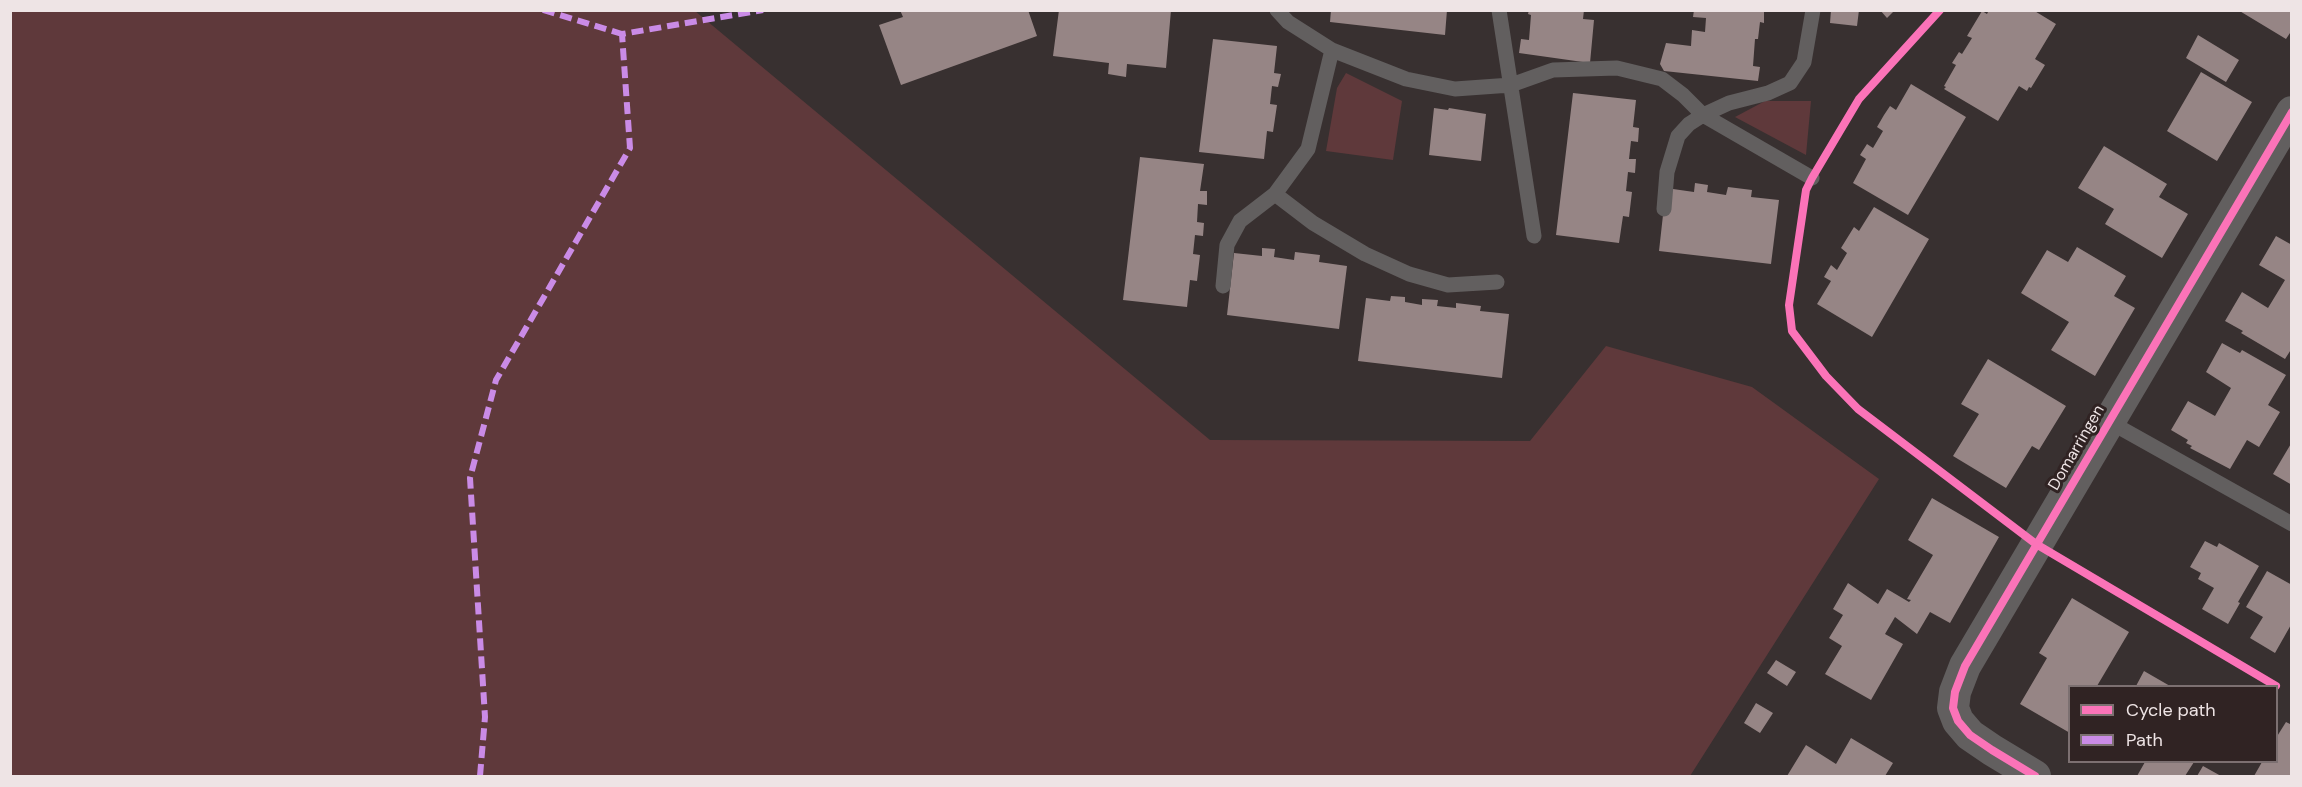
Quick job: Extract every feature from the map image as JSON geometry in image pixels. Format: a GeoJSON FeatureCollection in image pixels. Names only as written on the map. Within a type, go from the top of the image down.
{"type":"FeatureCollection","features":[{"type":"Feature","properties":{"kind":"street","name":"Domarringen"},"geometry":{"type":"LineString","coordinates":[[2035,777],[1970,735],[1958,721],[1953,708],[1955,692],[1965,666],[2292,112]]}},
{"type":"Feature","properties":{"kind":"lane"},"geometry":{"type":"LineString","coordinates":[[1277,10],[1288,22],[1332,50],[1406,79],[1455,88],[1511,85],[1553,70],[1617,68],[1662,79],[1683,95],[1702,115],[1812,178]]}},
{"type":"Feature","properties":{"kind":"lane"},"geometry":{"type":"LineString","coordinates":[[1499,10],[1534,236]]}},
{"type":"Feature","properties":{"kind":"lane"},"geometry":{"type":"LineString","coordinates":[[1664,209],[1667,172],[1678,136],[1702,115],[1729,103],[1768,93],[1790,83],[1804,62],[1813,10]]}},
{"type":"Feature","properties":{"kind":"lane"},"geometry":{"type":"LineString","coordinates":[[1223,286],[1227,245],[1240,221],[1275,194],[1308,149],[1332,50]]}},
{"type":"Feature","properties":{"kind":"lane"},"geometry":{"type":"LineString","coordinates":[[1275,194],[1313,223],[1365,254],[1409,274],[1448,285],[1497,282]]}},
{"type":"Feature","properties":{"kind":"lane"},"geometry":{"type":"LineString","coordinates":[[2108,421],[2292,524]]}},
{"type":"Feature","properties":{"kind":"shaded area"},"geometry":{"type":"Polygon","coordinates":[[[10,11],[695,11],[1210,440],[1530,441],[1606,346],[1752,387],[1879,479],[1690,776],[11,776],[10,11]]]}},
{"type":"Feature","properties":{"kind":"shaded area"},"geometry":{"type":"Polygon","coordinates":[[[1346,73],[1402,101],[1393,160],[1326,151],[1337,88],[1346,73]]]}},
{"type":"Feature","properties":{"kind":"shaded area"},"geometry":{"type":"Polygon","coordinates":[[[1765,101],[1811,101],[1806,155],[1735,117],[1765,101]]]}},
{"type":"Feature","properties":{"kind":"building"},"geometry":{"type":"Polygon","coordinates":[[[900,10],[1028,10],[1037,36],[901,85],[879,25],[903,17],[900,10]]]}},
{"type":"Feature","properties":{"kind":"building"},"geometry":{"type":"Polygon","coordinates":[[[1059,10],[1171,10],[1166,68],[1127,64],[1126,77],[1108,74],[1109,63],[1053,56],[1059,10]]]}},
{"type":"Feature","properties":{"kind":"building"},"geometry":{"type":"Polygon","coordinates":[[[1331,10],[1447,10],[1445,35],[1330,22],[1331,10]]]}},
{"type":"Feature","properties":{"kind":"building"},"geometry":{"type":"Polygon","coordinates":[[[1529,10],[1584,10],[1583,19],[1594,20],[1590,63],[1519,53],[1521,39],[1529,40],[1531,15],[1528,14],[1529,10]]]}},
{"type":"Feature","properties":{"kind":"building"},"geometry":{"type":"Polygon","coordinates":[[[1694,10],[1764,10],[1764,23],[1760,22],[1758,39],[1755,39],[1753,66],[1760,67],[1758,81],[1664,71],[1660,64],[1666,43],[1691,46],[1692,30],[1705,32],[1706,18],[1693,17],[1694,10]]]}},
{"type":"Feature","properties":{"kind":"building"},"geometry":{"type":"Polygon","coordinates":[[[1831,10],[1859,10],[1857,26],[1830,23],[1831,10]]]}},
{"type":"Feature","properties":{"kind":"building"},"geometry":{"type":"Polygon","coordinates":[[[1880,10],[1895,10],[1887,18],[1880,10]]]}},
{"type":"Feature","properties":{"kind":"building"},"geometry":{"type":"Polygon","coordinates":[[[1989,10],[2033,10],[2056,24],[2035,59],[2045,65],[2031,88],[2029,87],[2027,91],[2019,86],[1998,121],[1944,89],[1956,65],[1952,63],[1959,52],[1962,54],[1972,38],[1967,36],[1982,11],[1987,14],[1989,10]]]}},
{"type":"Feature","properties":{"kind":"building"},"geometry":{"type":"Polygon","coordinates":[[[2238,10],[2292,10],[2292,30],[2286,39],[2238,10]]]}},
{"type":"Feature","properties":{"kind":"building"},"geometry":{"type":"Polygon","coordinates":[[[2198,35],[2239,60],[2226,82],[2186,58],[2198,35]]]}},
{"type":"Feature","properties":{"kind":"building"},"geometry":{"type":"Polygon","coordinates":[[[1213,39],[1277,46],[1274,73],[1281,74],[1278,87],[1272,86],[1270,104],[1277,105],[1273,132],[1267,131],[1264,159],[1199,152],[1213,39]]]}},
{"type":"Feature","properties":{"kind":"building"},"geometry":{"type":"Polygon","coordinates":[[[2201,72],[2252,102],[2217,161],[2167,131],[2201,72]]]}},
{"type":"Feature","properties":{"kind":"building"},"geometry":{"type":"Polygon","coordinates":[[[1911,84],[1966,117],[1908,215],[1853,183],[1866,159],[1860,155],[1867,144],[1873,148],[1883,131],[1877,127],[1884,115],[1890,106],[1896,110],[1911,84]]]}},
{"type":"Feature","properties":{"kind":"building"},"geometry":{"type":"Polygon","coordinates":[[[1573,93],[1636,100],[1633,127],[1639,128],[1638,142],[1631,141],[1629,159],[1636,159],[1635,173],[1628,172],[1626,191],[1632,192],[1629,217],[1623,216],[1619,243],[1556,235],[1573,93]]]}},
{"type":"Feature","properties":{"kind":"building"},"geometry":{"type":"Polygon","coordinates":[[[1434,108],[1486,114],[1481,161],[1429,155],[1434,108]]]}},
{"type":"Feature","properties":{"kind":"building"},"geometry":{"type":"Polygon","coordinates":[[[2104,146],[2167,184],[2159,197],[2188,214],[2162,258],[2105,224],[2114,209],[2078,188],[2104,146]]]}},
{"type":"Feature","properties":{"kind":"building"},"geometry":{"type":"Polygon","coordinates":[[[1140,157],[1204,164],[1200,191],[1207,191],[1207,205],[1198,204],[1197,222],[1204,223],[1203,236],[1195,235],[1193,254],[1200,255],[1197,281],[1190,280],[1187,307],[1123,300],[1140,157]]]}},
{"type":"Feature","properties":{"kind":"building"},"geometry":{"type":"Polygon","coordinates":[[[1695,183],[1708,185],[1707,192],[1726,195],[1728,187],[1752,190],[1751,197],[1779,200],[1771,264],[1659,251],[1666,188],[1694,192],[1695,183]]]}},
{"type":"Feature","properties":{"kind":"building"},"geometry":{"type":"Polygon","coordinates":[[[1874,207],[1929,239],[1872,337],[1817,304],[1831,281],[1824,277],[1831,265],[1837,270],[1847,253],[1841,248],[1854,227],[1859,231],[1874,207]]]}},
{"type":"Feature","properties":{"kind":"building"},"geometry":{"type":"Polygon","coordinates":[[[2276,236],[2292,245],[2292,348],[2285,359],[2225,321],[2242,292],[2268,308],[2285,280],[2259,265],[2276,236]]]}},
{"type":"Feature","properties":{"kind":"building"},"geometry":{"type":"Polygon","coordinates":[[[2077,247],[2126,276],[2114,296],[2135,308],[2095,376],[2051,350],[2069,322],[2021,293],[2047,250],[2068,262],[2077,247]]]}},
{"type":"Feature","properties":{"kind":"building"},"geometry":{"type":"Polygon","coordinates":[[[1262,248],[1275,249],[1274,257],[1294,260],[1295,252],[1320,255],[1319,262],[1347,266],[1339,329],[1227,315],[1234,253],[1262,256],[1262,248]]]}},
{"type":"Feature","properties":{"kind":"building"},"geometry":{"type":"Polygon","coordinates":[[[1391,296],[1405,297],[1405,302],[1422,305],[1422,299],[1438,300],[1437,306],[1456,308],[1456,303],[1481,306],[1480,311],[1509,314],[1502,378],[1358,361],[1366,298],[1390,301],[1391,296]]]}},
{"type":"Feature","properties":{"kind":"building"},"geometry":{"type":"Polygon","coordinates":[[[2222,343],[2240,353],[2242,350],[2286,375],[2268,405],[2280,412],[2259,447],[2247,440],[2230,469],[2190,448],[2192,446],[2186,443],[2188,440],[2171,430],[2188,401],[2215,416],[2231,388],[2206,372],[2222,343]]]}},
{"type":"Feature","properties":{"kind":"building"},"geometry":{"type":"Polygon","coordinates":[[[1988,359],[2066,406],[2039,450],[2032,446],[2006,488],[1953,456],[1979,414],[1961,404],[1988,359]]]}},
{"type":"Feature","properties":{"kind":"building"},"geometry":{"type":"Polygon","coordinates":[[[2292,442],[2292,485],[2273,474],[2292,442]]]}},
{"type":"Feature","properties":{"kind":"building"},"geometry":{"type":"Polygon","coordinates":[[[1932,498],[1999,537],[1950,623],[1930,612],[1917,634],[1895,617],[1885,634],[1903,644],[1871,700],[1825,674],[1842,646],[1829,638],[1843,615],[1833,609],[1848,583],[1878,604],[1887,589],[1909,602],[1911,600],[1907,599],[1933,555],[1908,540],[1932,498]]]}},
{"type":"Feature","properties":{"kind":"building"},"geometry":{"type":"Polygon","coordinates":[[[2205,541],[2217,547],[2219,543],[2259,566],[2228,624],[2202,609],[2214,588],[2198,579],[2201,573],[2190,567],[2205,541]]]}},
{"type":"Feature","properties":{"kind":"building"},"geometry":{"type":"Polygon","coordinates":[[[2267,571],[2292,585],[2292,623],[2275,653],[2250,638],[2263,617],[2246,607],[2267,571]]]}},
{"type":"Feature","properties":{"kind":"building"},"geometry":{"type":"Polygon","coordinates":[[[2072,598],[2129,632],[2098,685],[2068,685],[2068,732],[2020,704],[2047,658],[2039,653],[2072,598]]]}},
{"type":"Feature","properties":{"kind":"building"},"geometry":{"type":"Polygon","coordinates":[[[1776,660],[1796,672],[1787,686],[1767,673],[1776,660]]]}},
{"type":"Feature","properties":{"kind":"building"},"geometry":{"type":"Polygon","coordinates":[[[2144,671],[2168,685],[2137,685],[2144,671]]]}},
{"type":"Feature","properties":{"kind":"building"},"geometry":{"type":"Polygon","coordinates":[[[1756,703],[1773,713],[1760,733],[1744,723],[1756,703]]]}},
{"type":"Feature","properties":{"kind":"building"},"geometry":{"type":"Polygon","coordinates":[[[2286,722],[2292,725],[2292,776],[2254,776],[2261,763],[2278,763],[2278,735],[2286,722]]]}},
{"type":"Feature","properties":{"kind":"building"},"geometry":{"type":"Polygon","coordinates":[[[1851,738],[1893,763],[1885,776],[1787,776],[1806,745],[1836,764],[1851,738]]]}},
{"type":"Feature","properties":{"kind":"building"},"geometry":{"type":"Polygon","coordinates":[[[2144,763],[2193,763],[2185,776],[2137,776],[2144,763]]]}},
{"type":"Feature","properties":{"kind":"building"},"geometry":{"type":"Polygon","coordinates":[[[2203,766],[2221,776],[2197,776],[2203,766]]]}},
{"type":"Feature","properties":{"kind":"marked path"},"geometry":{"type":"LineString","coordinates":[[543,10],[622,34]]}},
{"type":"Feature","properties":{"kind":"marked path"},"geometry":{"type":"LineString","coordinates":[[480,776],[485,717],[470,478],[496,380],[630,148],[622,34],[763,10]]}},
{"type":"Feature","properties":{"kind":"cycle path"},"geometry":{"type":"LineString","coordinates":[[1940,10],[1859,99],[1806,190],[1789,305],[1792,331],[1826,376],[1858,409],[2036,544],[2274,685]]}},
{"type":"Feature","properties":{"kind":"cycle path"},"geometry":{"type":"LineString","coordinates":[[2035,776],[1970,735],[1958,721],[1953,708],[1955,692],[1965,666],[2292,112]]}}]}
